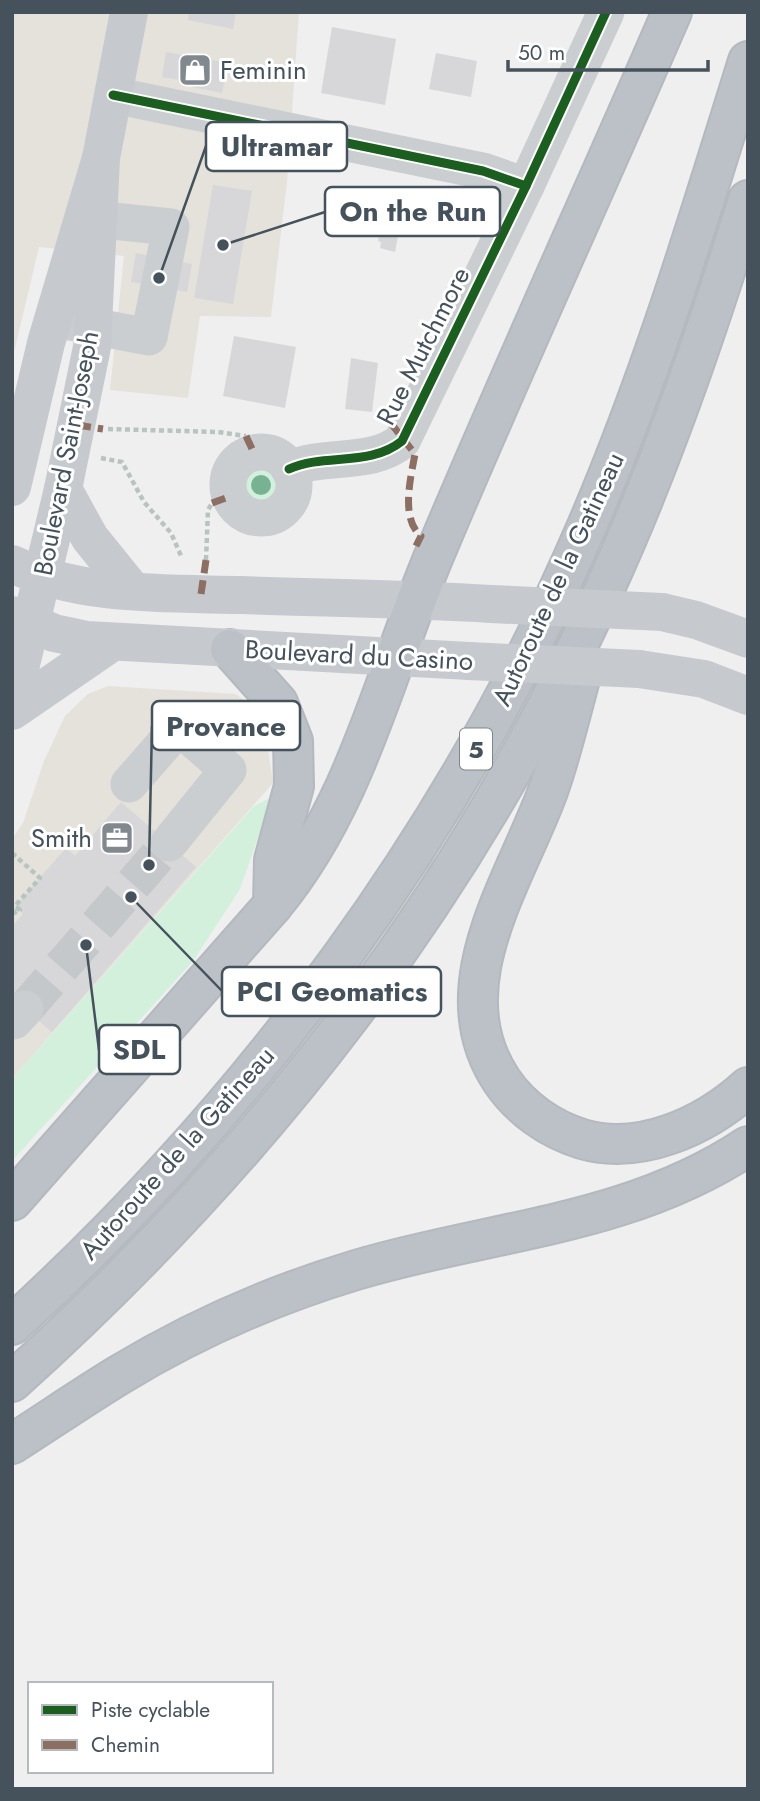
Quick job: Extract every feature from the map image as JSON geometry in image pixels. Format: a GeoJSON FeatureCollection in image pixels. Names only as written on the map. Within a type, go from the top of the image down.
{"type":"FeatureCollection","features":[{"type":"Feature","properties":{"kind":"highway"},"geometry":{"type":"LineString","coordinates":[[12,1201],[273,905],[308,859],[331,820],[364,744],[416,600],[672,12]]}},
{"type":"Feature","properties":{"kind":"highway","name":"Autoroute de la Gatineau"},"geometry":{"type":"LineString","coordinates":[[12,1325],[132,1209],[258,1067],[360,933],[463,771],[543,623],[613,465],[674,295],[748,61]]}},
{"type":"Feature","properties":{"kind":"highway","name":"Autoroute de la Gatineau"},"geometry":{"type":"LineString","coordinates":[[12,1381],[113,1288],[212,1187],[350,1018],[435,898],[490,809],[549,703],[607,586],[674,419],[748,200]]}},
{"type":"Feature","properties":{"kind":"highway"},"geometry":{"type":"LineString","coordinates":[[607,586],[549,789],[481,963],[476,1003],[483,1042],[508,1088],[532,1113],[565,1133],[603,1143],[639,1142],[673,1133],[708,1116],[748,1087]]}},
{"type":"Feature","properties":{"kind":"highway"},"geometry":{"type":"LineString","coordinates":[[230,649],[278,704],[293,741],[294,786],[274,860],[273,905]]}},
{"type":"Feature","properties":{"kind":"highway"},"geometry":{"type":"LineString","coordinates":[[12,1444],[142,1362],[254,1306],[383,1263],[617,1209],[700,1174],[748,1146]]}},
{"type":"Feature","properties":{"kind":"main road","name":"Boulevard Saint-Joseph"},"geometry":{"type":"LineString","coordinates":[[12,702],[27,570],[63,489],[87,373],[93,326],[91,218],[129,12]]}},
{"type":"Feature","properties":{"kind":"main road","name":"Boulevard Saint-Joseph"},"geometry":{"type":"LineString","coordinates":[[14,476],[54,318],[91,218]]}},
{"type":"Feature","properties":{"kind":"main road"},"geometry":{"type":"LineString","coordinates":[[63,489],[90,538],[132,590]]}},
{"type":"Feature","properties":{"kind":"main road","name":"Boulevard du Casino"},"geometry":{"type":"LineString","coordinates":[[27,570],[78,586],[132,590],[662,612],[696,620],[748,639]]}},
{"type":"Feature","properties":{"kind":"main road","name":"Boulevard du Casino"},"geometry":{"type":"LineString","coordinates":[[22,619],[60,635],[111,643],[639,669],[704,679],[748,696]]}},
{"type":"Feature","properties":{"kind":"main road"},"geometry":{"type":"LineString","coordinates":[[12,711],[111,643]]}},
{"type":"Feature","properties":{"kind":"street","name":"Rue Mutchmore"},"geometry":{"type":"LineString","coordinates":[[289,469],[311,461],[377,454],[402,441],[526,186],[606,12]]}},
{"type":"Feature","properties":{"kind":"street"},"geometry":{"type":"LineString","coordinates":[[113,94],[483,171],[526,186]]}},
{"type":"Feature","properties":{"kind":"street"},"geometry":{"type":"LineString","coordinates":[[54,318],[149,337],[171,227],[91,218]]}},
{"type":"Feature","properties":{"kind":"street"},"geometry":{"type":"LineString","coordinates":[[129,784],[179,727],[228,770],[169,843]]}},
{"type":"Feature","properties":{"kind":"path"},"geometry":{"type":"LineString","coordinates":[[103,429],[218,432],[246,436]]}},
{"type":"Feature","properties":{"kind":"path"},"geometry":{"type":"LineString","coordinates":[[100,458],[122,462],[144,502],[171,533],[182,558]]}},
{"type":"Feature","properties":{"kind":"path"},"geometry":{"type":"LineString","coordinates":[[206,560],[208,510],[212,503]]}},
{"type":"Feature","properties":{"kind":"path"},"geometry":{"type":"LineString","coordinates":[[12,853],[40,878],[15,906],[20,910],[12,914]]}},
{"type":"Feature","properties":{"kind":"shaded area"},"geometry":{"type":"Polygon","coordinates":[[[12,12],[299,12],[287,182],[271,317],[200,316],[188,398],[110,390],[124,256],[39,247],[12,361],[12,12]]]}},
{"type":"Feature","properties":{"kind":"shaded area"},"geometry":{"type":"Polygon","coordinates":[[[108,686],[236,694],[255,709],[266,736],[273,783],[12,1079],[12,839],[23,823],[44,761],[65,716],[88,694],[108,686]]]}},
{"type":"Feature","properties":{"kind":"green space"},"geometry":{"type":"Polygon","coordinates":[[[261,468],[274,473],[279,486],[274,499],[261,504],[248,499],[243,486],[248,473],[261,468]]]}},
{"type":"Feature","properties":{"kind":"green space"},"geometry":{"type":"Polygon","coordinates":[[[272,797],[240,889],[193,961],[12,1161],[12,1079],[254,806],[272,797]]]}},
{"type":"Feature","properties":{"kind":"building"},"geometry":{"type":"Polygon","coordinates":[[[189,12],[236,12],[233,29],[188,20],[189,12]]]}},
{"type":"Feature","properties":{"kind":"building"},"geometry":{"type":"Polygon","coordinates":[[[332,27],[396,39],[385,105],[321,93],[332,27]]]}},
{"type":"Feature","properties":{"kind":"building","name":"Feminin"},"geometry":{"type":"Polygon","coordinates":[[[166,52],[228,63],[222,93],[192,87],[193,82],[162,77],[166,52]]]}},
{"type":"Feature","properties":{"kind":"building"},"geometry":{"type":"Polygon","coordinates":[[[436,53],[477,61],[471,97],[429,89],[436,53]]]}},
{"type":"Feature","properties":{"kind":"building"},"geometry":{"type":"Polygon","coordinates":[[[213,185],[252,191],[233,304],[194,298],[213,185]]]}},
{"type":"Feature","properties":{"kind":"building"},"geometry":{"type":"Polygon","coordinates":[[[388,188],[429,197],[419,236],[399,231],[395,252],[380,248],[381,242],[378,241],[388,188]]]}},
{"type":"Feature","properties":{"kind":"building"},"geometry":{"type":"Polygon","coordinates":[[[136,253],[192,264],[187,292],[131,282],[136,253]]]}},
{"type":"Feature","properties":{"kind":"building"},"geometry":{"type":"Polygon","coordinates":[[[234,336],[296,347],[285,408],[223,396],[234,336]]]}},
{"type":"Feature","properties":{"kind":"building"},"geometry":{"type":"Polygon","coordinates":[[[351,358],[378,363],[372,412],[345,409],[351,358]]]}},
{"type":"Feature","properties":{"kind":"building"},"geometry":{"type":"Polygon","coordinates":[[[121,802],[196,867],[52,1032],[12,998],[12,926],[23,914],[15,906],[66,848],[75,856],[121,802]]]}},
{"type":"Feature","properties":{"kind":"tunnel"},"geometry":{"type":"LineString","coordinates":[[25,1009],[169,843]]}},
{"type":"Feature","properties":{"kind":"marked path"},"geometry":{"type":"LineString","coordinates":[[390,422],[415,454],[409,508],[411,519],[421,536],[416,546]]}},
{"type":"Feature","properties":{"kind":"marked path"},"geometry":{"type":"LineString","coordinates":[[77,425],[103,429]]}},
{"type":"Feature","properties":{"kind":"marked path"},"geometry":{"type":"LineString","coordinates":[[246,436],[254,453]]}},
{"type":"Feature","properties":{"kind":"marked path"},"geometry":{"type":"LineString","coordinates":[[212,503],[231,496]]}},
{"type":"Feature","properties":{"kind":"marked path"},"geometry":{"type":"LineString","coordinates":[[201,594],[206,560]]}},
{"type":"Feature","properties":{"kind":"cycle path"},"geometry":{"type":"LineString","coordinates":[[289,469],[303,464],[376,454],[402,441],[526,186],[606,12]]}},
{"type":"Feature","properties":{"kind":"cycle path"},"geometry":{"type":"LineString","coordinates":[[113,95],[483,171],[526,186]]}},
{"type":"Feature","properties":{"kind":"place","name":"Feminin"},"geometry":{"type":"Point","coordinates":[195,70]}},
{"type":"Feature","properties":{"kind":"place","name":"On the Run"},"geometry":{"type":"Point","coordinates":[223,245]}},
{"type":"Feature","properties":{"kind":"place","name":"Ultramar"},"geometry":{"type":"Point","coordinates":[159,278]}},
{"type":"Feature","properties":{"kind":"place","name":"Smith"},"geometry":{"type":"Point","coordinates":[117,838]}},
{"type":"Feature","properties":{"kind":"place","name":"Provance"},"geometry":{"type":"Point","coordinates":[149,865]}},
{"type":"Feature","properties":{"kind":"place","name":"PCI Geomatics"},"geometry":{"type":"Point","coordinates":[131,897]}},
{"type":"Feature","properties":{"kind":"place","name":"SDL"},"geometry":{"type":"Point","coordinates":[86,945]}}]}
